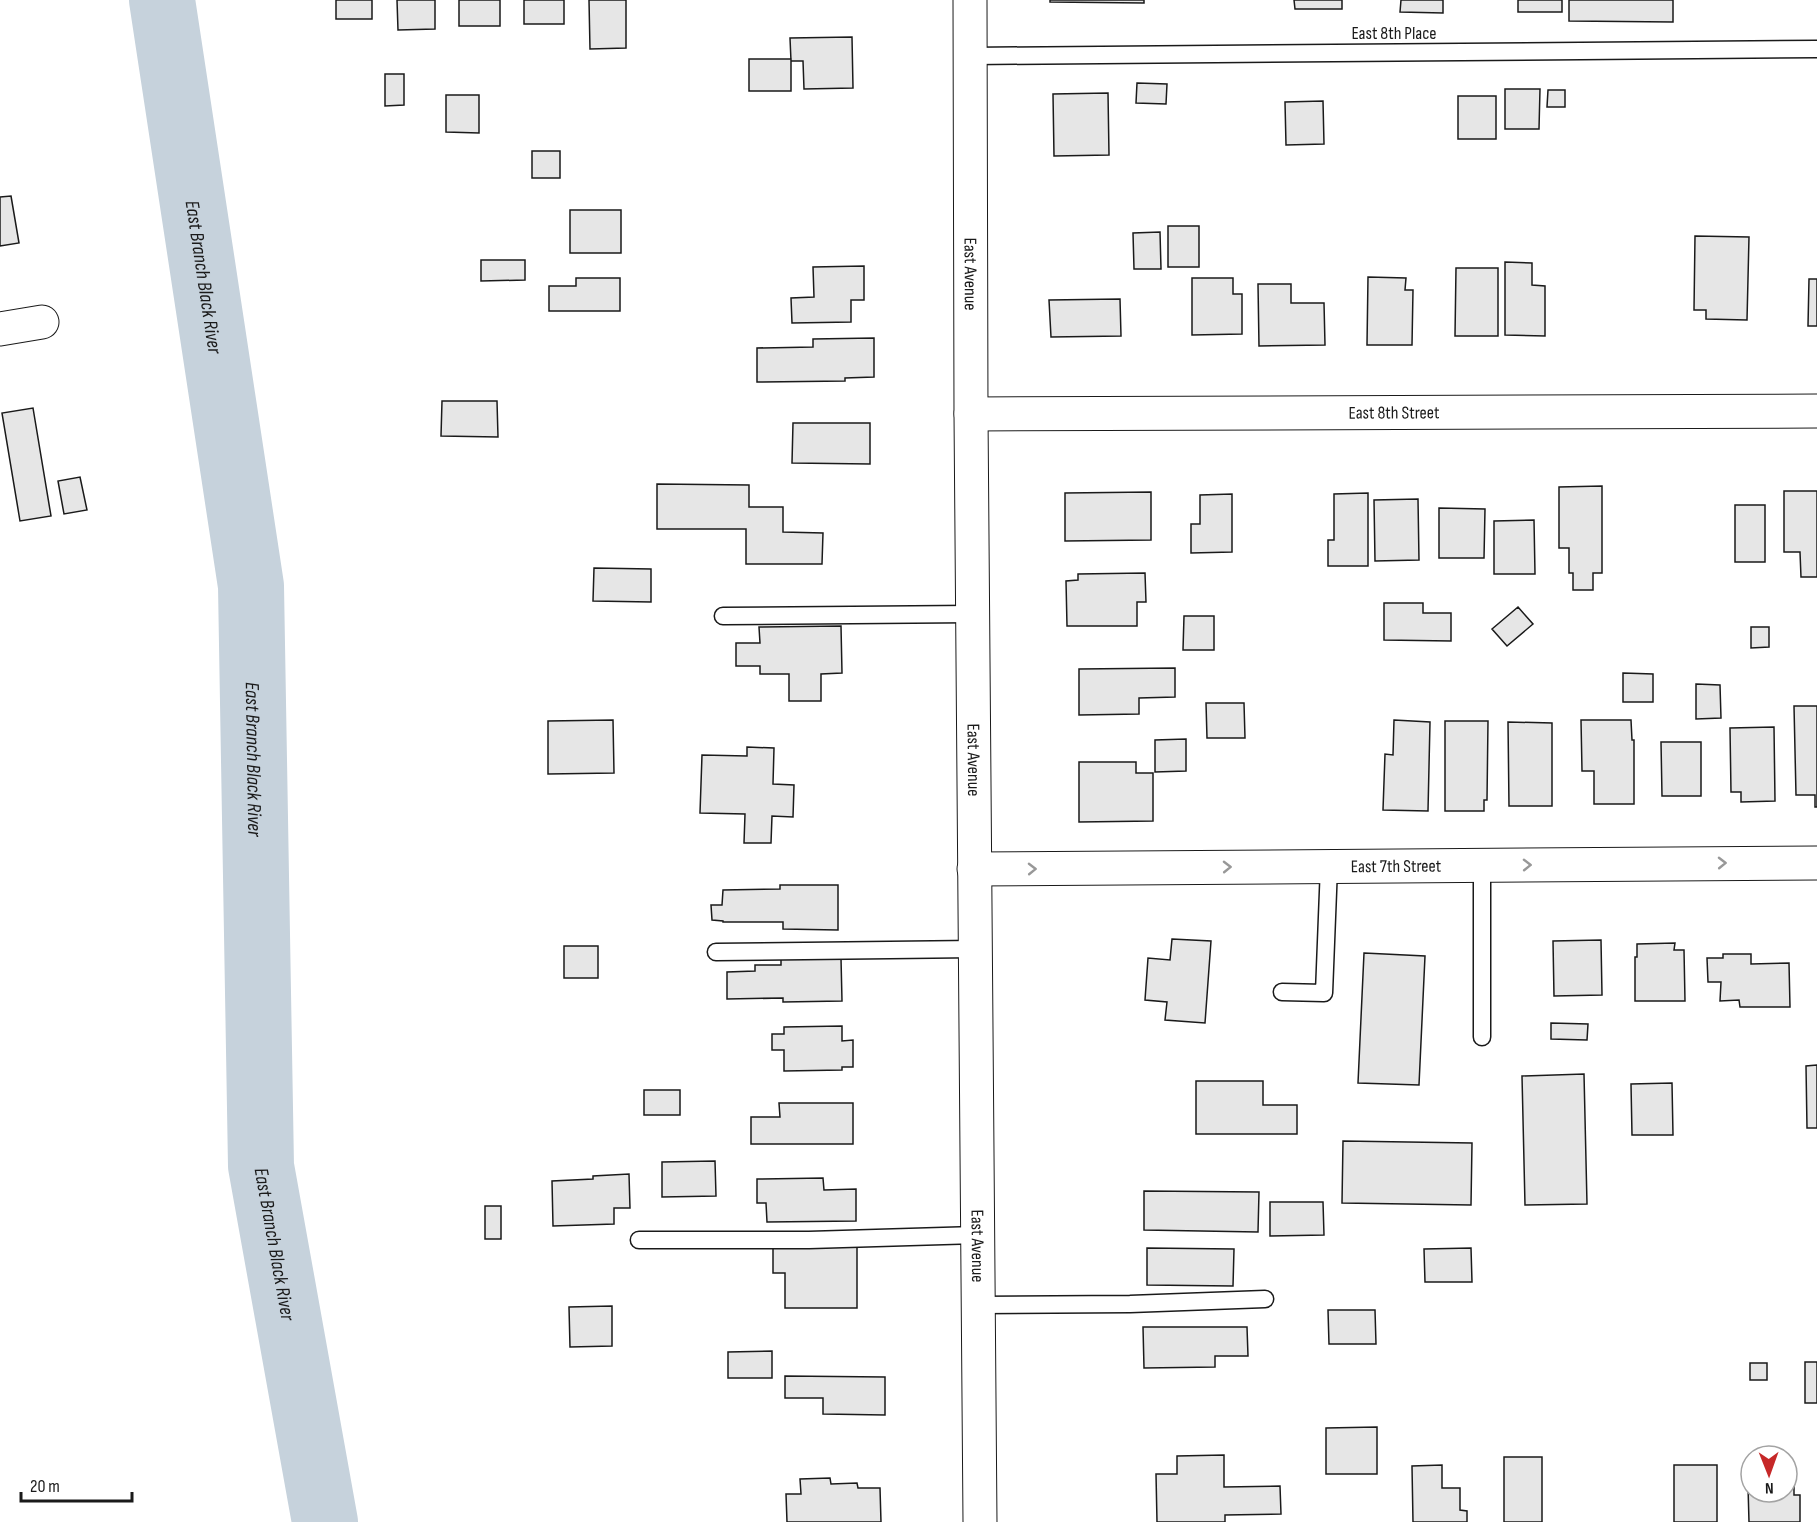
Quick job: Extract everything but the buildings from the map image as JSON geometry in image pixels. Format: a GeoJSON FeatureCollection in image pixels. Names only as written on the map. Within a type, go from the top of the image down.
{"type":"FeatureCollection","features":[{"type":"Feature","properties":{"kind":"street","name":"East Avenue"},"geometry":{"type":"LineString","coordinates":[[970,0],[969,159],[980,1522]]}},
{"type":"Feature","properties":{"kind":"street"},"geometry":{"type":"LineString","coordinates":[[0,328],[42,322]]}},
{"type":"Feature","properties":{"kind":"street","name":"East 8th Street"},"geometry":{"type":"LineString","coordinates":[[971,414],[1817,411]]}},
{"type":"Feature","properties":{"kind":"street","name":"East 7th Street"},"geometry":{"type":"LineString","coordinates":[[974,869],[1817,862]]}},
{"type":"Feature","properties":{"kind":"lane","name":"East 8th Place"},"geometry":{"type":"LineString","coordinates":[[971,56],[1817,49]]}},
{"type":"Feature","properties":{"kind":"lane"},"geometry":{"type":"LineString","coordinates":[[723,616],[973,614]]}},
{"type":"Feature","properties":{"kind":"lane"},"geometry":{"type":"LineString","coordinates":[[1282,992],[1324,993],[1329,866]]}},
{"type":"Feature","properties":{"kind":"lane"},"geometry":{"type":"LineString","coordinates":[[1482,866],[1482,1037]]}},
{"type":"Feature","properties":{"kind":"lane"},"geometry":{"type":"LineString","coordinates":[[716,952],[975,949]]}},
{"type":"Feature","properties":{"kind":"lane"},"geometry":{"type":"LineString","coordinates":[[639,1240],[809,1240],[977,1235]]}},
{"type":"Feature","properties":{"kind":"lane"},"geometry":{"type":"LineString","coordinates":[[978,1305],[1130,1304],[1265,1299]]}},
{"type":"Feature","properties":{"kind":"waterway","name":"East Branch Black River"},"geometry":{"type":"LineString","coordinates":[[162,0],[251,586],[261,1166],[325,1522]]}}]}
